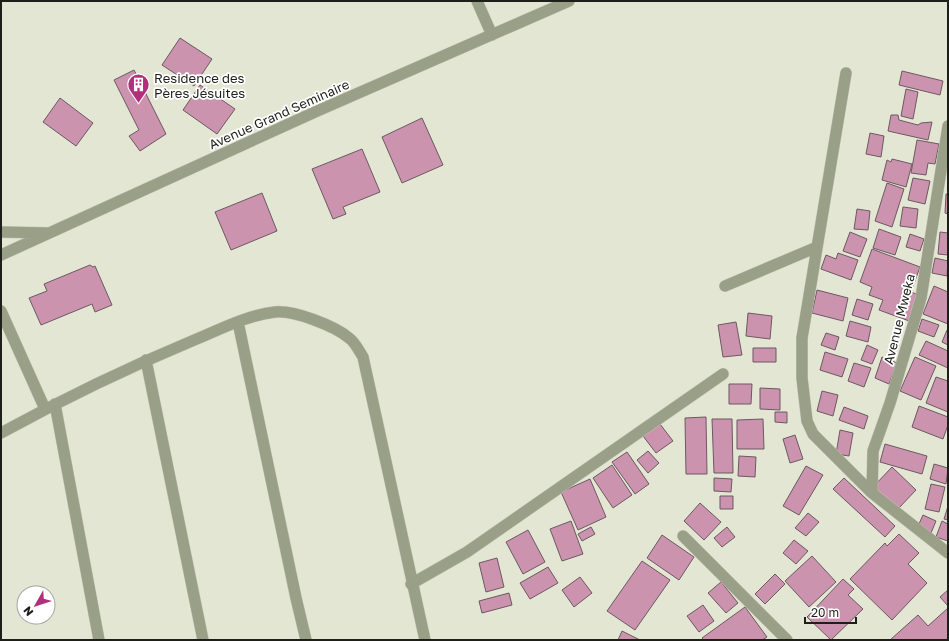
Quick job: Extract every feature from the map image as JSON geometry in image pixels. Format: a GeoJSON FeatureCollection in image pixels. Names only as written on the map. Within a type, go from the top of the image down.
{"type":"FeatureCollection","features":[{"type":"Feature","properties":{"kind":"street"},"geometry":{"type":"LineString","coordinates":[[477,1],[492,35]]}},
{"type":"Feature","properties":{"kind":"street","name":"Avenue Grand Seminaire"},"geometry":{"type":"LineString","coordinates":[[1,256],[315,112],[569,1]]}},
{"type":"Feature","properties":{"kind":"street"},"geometry":{"type":"LineString","coordinates":[[846,73],[802,338],[802,378],[806,421],[813,434],[872,493],[948,553]]}},
{"type":"Feature","properties":{"kind":"street","name":"Avenue Mweka"},"geometry":{"type":"LineString","coordinates":[[872,493],[873,451],[890,403],[921,298],[948,126]]}},
{"type":"Feature","properties":{"kind":"street"},"geometry":{"type":"LineString","coordinates":[[1,232],[51,233]]}},
{"type":"Feature","properties":{"kind":"street"},"geometry":{"type":"LineString","coordinates":[[725,286],[817,247]]}},
{"type":"Feature","properties":{"kind":"street"},"geometry":{"type":"LineString","coordinates":[[1,312],[50,406],[99,640]]}},
{"type":"Feature","properties":{"kind":"street"},"geometry":{"type":"LineString","coordinates":[[1,433],[50,406],[146,360],[238,322],[276,312],[296,314],[314,320],[349,338],[363,357],[411,584],[425,640]]}},
{"type":"Feature","properties":{"kind":"street"},"geometry":{"type":"LineString","coordinates":[[238,322],[306,640]]}},
{"type":"Feature","properties":{"kind":"street"},"geometry":{"type":"LineString","coordinates":[[146,360],[203,640]]}},
{"type":"Feature","properties":{"kind":"street"},"geometry":{"type":"LineString","coordinates":[[411,584],[467,552],[723,374]]}},
{"type":"Feature","properties":{"kind":"street"},"geometry":{"type":"LineString","coordinates":[[683,536],[786,640]]}},
{"type":"Feature","properties":{"kind":"building","name":"Residence des Pères Jésuites"},"geometry":{"type":"Polygon","coordinates":[[[180,38],[212,59],[194,86],[162,65],[180,38]]]}},
{"type":"Feature","properties":{"kind":"building","name":"Residence des Pères Jésuites"},"geometry":{"type":"Polygon","coordinates":[[[134,70],[166,134],[140,151],[129,136],[139,130],[114,80],[134,70]]]}},
{"type":"Feature","properties":{"kind":"building"},"geometry":{"type":"Polygon","coordinates":[[[902,71],[943,81],[940,95],[899,85],[902,71]]]}},
{"type":"Feature","properties":{"kind":"building","name":"Residence des Pères Jésuites"},"geometry":{"type":"Polygon","coordinates":[[[200,85],[235,109],[217,134],[183,110],[200,85]]]}},
{"type":"Feature","properties":{"kind":"building"},"geometry":{"type":"Polygon","coordinates":[[[906,89],[918,92],[913,119],[901,116],[906,89]]]}},
{"type":"Feature","properties":{"kind":"building"},"geometry":{"type":"Polygon","coordinates":[[[60,98],[93,123],[76,146],[43,122],[60,98]]]}},
{"type":"Feature","properties":{"kind":"building"},"geometry":{"type":"Polygon","coordinates":[[[891,115],[898,115],[899,120],[918,125],[921,123],[932,122],[928,140],[888,131],[891,115]]]}},
{"type":"Feature","properties":{"kind":"building"},"geometry":{"type":"Polygon","coordinates":[[[422,118],[443,165],[402,183],[382,137],[422,118]]]}},
{"type":"Feature","properties":{"kind":"building"},"geometry":{"type":"Polygon","coordinates":[[[870,133],[884,136],[881,157],[866,154],[870,133]]]}},
{"type":"Feature","properties":{"kind":"building"},"geometry":{"type":"Polygon","coordinates":[[[917,140],[939,144],[935,164],[928,163],[926,175],[911,173],[917,140]]]}},
{"type":"Feature","properties":{"kind":"building"},"geometry":{"type":"Polygon","coordinates":[[[362,149],[380,192],[343,207],[346,214],[333,219],[312,169],[362,149]]]}},
{"type":"Feature","properties":{"kind":"building"},"geometry":{"type":"Polygon","coordinates":[[[892,159],[912,164],[906,187],[882,180],[887,160],[891,162],[892,159]]]}},
{"type":"Feature","properties":{"kind":"building"},"geometry":{"type":"Polygon","coordinates":[[[913,178],[930,181],[925,204],[908,200],[913,178]]]}},
{"type":"Feature","properties":{"kind":"building"},"geometry":{"type":"Polygon","coordinates":[[[887,183],[904,189],[892,227],[875,221],[887,183]]]}},
{"type":"Feature","properties":{"kind":"building"},"geometry":{"type":"Polygon","coordinates":[[[262,193],[277,231],[231,250],[215,212],[262,193]]]}},
{"type":"Feature","properties":{"kind":"building"},"geometry":{"type":"Polygon","coordinates":[[[946,194],[948,194],[948,214],[945,213],[946,194]]]}},
{"type":"Feature","properties":{"kind":"building"},"geometry":{"type":"Polygon","coordinates":[[[903,207],[918,209],[916,228],[900,226],[903,207]]]}},
{"type":"Feature","properties":{"kind":"building"},"geometry":{"type":"Polygon","coordinates":[[[857,209],[870,211],[868,230],[854,229],[857,209]]]}},
{"type":"Feature","properties":{"kind":"building"},"geometry":{"type":"Polygon","coordinates":[[[879,229],[901,237],[895,255],[873,248],[879,229]]]}},
{"type":"Feature","properties":{"kind":"building"},"geometry":{"type":"Polygon","coordinates":[[[850,232],[867,239],[860,257],[843,251],[850,232]]]}},
{"type":"Feature","properties":{"kind":"building"},"geometry":{"type":"Polygon","coordinates":[[[940,232],[948,233],[948,255],[938,254],[940,232]]]}},
{"type":"Feature","properties":{"kind":"building"},"geometry":{"type":"Polygon","coordinates":[[[910,234],[924,239],[920,251],[906,247],[910,234]]]}},
{"type":"Feature","properties":{"kind":"building"},"geometry":{"type":"Polygon","coordinates":[[[872,249],[920,267],[911,292],[921,296],[912,322],[879,310],[883,300],[869,295],[872,287],[860,282],[872,249]]]}},
{"type":"Feature","properties":{"kind":"building"},"geometry":{"type":"Polygon","coordinates":[[[838,253],[858,260],[851,280],[821,269],[826,255],[836,259],[838,253]]]}},
{"type":"Feature","properties":{"kind":"building"},"geometry":{"type":"Polygon","coordinates":[[[935,258],[948,261],[947,276],[932,273],[935,258]]]}},
{"type":"Feature","properties":{"kind":"building"},"geometry":{"type":"Polygon","coordinates":[[[90,265],[93,267],[95,266],[112,305],[95,312],[92,304],[41,325],[29,298],[47,291],[44,284],[90,265]]]}},
{"type":"Feature","properties":{"kind":"building"},"geometry":{"type":"Polygon","coordinates":[[[934,286],[948,292],[948,324],[923,314],[934,286]]]}},
{"type":"Feature","properties":{"kind":"building"},"geometry":{"type":"Polygon","coordinates":[[[817,290],[848,298],[843,321],[812,313],[817,290]]]}},
{"type":"Feature","properties":{"kind":"building"},"geometry":{"type":"Polygon","coordinates":[[[857,299],[873,304],[868,320],[852,315],[857,299]]]}},
{"type":"Feature","properties":{"kind":"building"},"geometry":{"type":"Polygon","coordinates":[[[748,313],[772,316],[770,339],[746,336],[748,313]]]}},
{"type":"Feature","properties":{"kind":"building"},"geometry":{"type":"Polygon","coordinates":[[[922,319],[939,325],[934,337],[918,331],[922,319]]]}},
{"type":"Feature","properties":{"kind":"building"},"geometry":{"type":"Polygon","coordinates":[[[850,321],[871,327],[868,342],[846,336],[850,321]]]}},
{"type":"Feature","properties":{"kind":"building"},"geometry":{"type":"Polygon","coordinates":[[[736,322],[742,355],[723,357],[718,325],[736,322]]]}},
{"type":"Feature","properties":{"kind":"building"},"geometry":{"type":"Polygon","coordinates":[[[948,330],[948,345],[942,342],[948,330]]]}},
{"type":"Feature","properties":{"kind":"building"},"geometry":{"type":"Polygon","coordinates":[[[826,333],[839,337],[835,350],[821,345],[826,333]]]}},
{"type":"Feature","properties":{"kind":"building"},"geometry":{"type":"Polygon","coordinates":[[[926,341],[948,351],[948,368],[919,355],[926,341]]]}},
{"type":"Feature","properties":{"kind":"building"},"geometry":{"type":"Polygon","coordinates":[[[867,345],[878,350],[872,364],[861,360],[867,345]]]}},
{"type":"Feature","properties":{"kind":"building"},"geometry":{"type":"Polygon","coordinates":[[[753,348],[776,348],[776,362],[753,362],[753,348]]]}},
{"type":"Feature","properties":{"kind":"building"},"geometry":{"type":"Polygon","coordinates":[[[825,352],[848,359],[842,377],[820,370],[825,352]]]}},
{"type":"Feature","properties":{"kind":"building"},"geometry":{"type":"Polygon","coordinates":[[[882,357],[897,363],[889,384],[875,378],[882,357]]]}},
{"type":"Feature","properties":{"kind":"building"},"geometry":{"type":"Polygon","coordinates":[[[915,357],[936,366],[921,400],[900,391],[915,357]]]}},
{"type":"Feature","properties":{"kind":"building"},"geometry":{"type":"Polygon","coordinates":[[[854,363],[871,368],[864,387],[848,381],[854,363]]]}},
{"type":"Feature","properties":{"kind":"building"},"geometry":{"type":"Polygon","coordinates":[[[936,377],[948,381],[948,412],[926,403],[936,377]]]}},
{"type":"Feature","properties":{"kind":"building"},"geometry":{"type":"Polygon","coordinates":[[[729,384],[752,384],[751,404],[729,404],[729,384]]]}},
{"type":"Feature","properties":{"kind":"building"},"geometry":{"type":"Polygon","coordinates":[[[760,388],[780,389],[780,410],[760,409],[760,388]]]}},
{"type":"Feature","properties":{"kind":"building"},"geometry":{"type":"Polygon","coordinates":[[[822,391],[838,395],[833,416],[817,411],[822,391]]]}},
{"type":"Feature","properties":{"kind":"building"},"geometry":{"type":"Polygon","coordinates":[[[919,406],[948,417],[948,425],[943,439],[912,427],[919,406]]]}},
{"type":"Feature","properties":{"kind":"building"},"geometry":{"type":"Polygon","coordinates":[[[844,407],[868,416],[864,429],[839,420],[844,407]]]}},
{"type":"Feature","properties":{"kind":"building"},"geometry":{"type":"Polygon","coordinates":[[[775,412],[787,412],[787,423],[775,422],[775,412]]]}},
{"type":"Feature","properties":{"kind":"building"},"geometry":{"type":"Polygon","coordinates":[[[706,417],[707,474],[686,474],[685,418],[706,417]]]}},
{"type":"Feature","properties":{"kind":"building"},"geometry":{"type":"Polygon","coordinates":[[[712,419],[732,419],[733,473],[714,473],[712,419]]]}},
{"type":"Feature","properties":{"kind":"building"},"geometry":{"type":"Polygon","coordinates":[[[763,419],[764,449],[737,449],[737,420],[763,419]]]}},
{"type":"Feature","properties":{"kind":"building"},"geometry":{"type":"Polygon","coordinates":[[[660,424],[673,441],[656,453],[643,436],[660,424]]]}},
{"type":"Feature","properties":{"kind":"building"},"geometry":{"type":"Polygon","coordinates":[[[840,430],[853,433],[849,456],[836,454],[840,430]]]}},
{"type":"Feature","properties":{"kind":"building"},"geometry":{"type":"Polygon","coordinates":[[[795,435],[803,459],[790,463],[783,439],[795,435]]]}},
{"type":"Feature","properties":{"kind":"building"},"geometry":{"type":"Polygon","coordinates":[[[885,444],[927,456],[922,474],[880,462],[885,444]]]}},
{"type":"Feature","properties":{"kind":"building"},"geometry":{"type":"Polygon","coordinates":[[[648,451],[659,463],[648,473],[637,460],[648,451]]]}},
{"type":"Feature","properties":{"kind":"building"},"geometry":{"type":"Polygon","coordinates":[[[627,452],[649,484],[635,494],[612,462],[627,452]]]}},
{"type":"Feature","properties":{"kind":"building"},"geometry":{"type":"Polygon","coordinates":[[[739,456],[756,457],[755,477],[738,476],[739,456]]]}},
{"type":"Feature","properties":{"kind":"building"},"geometry":{"type":"Polygon","coordinates":[[[934,464],[948,468],[946,484],[930,479],[934,464]]]}},
{"type":"Feature","properties":{"kind":"building"},"geometry":{"type":"Polygon","coordinates":[[[612,465],[632,495],[613,508],[593,478],[612,465]]]}},
{"type":"Feature","properties":{"kind":"building"},"geometry":{"type":"Polygon","coordinates":[[[806,466],[823,475],[799,515],[783,506],[806,466]]]}},
{"type":"Feature","properties":{"kind":"building"},"geometry":{"type":"Polygon","coordinates":[[[892,467],[916,490],[897,510],[873,487],[892,467]]]}},
{"type":"Feature","properties":{"kind":"building"},"geometry":{"type":"Polygon","coordinates":[[[714,478],[732,479],[731,492],[714,491],[714,478]]]}},
{"type":"Feature","properties":{"kind":"building"},"geometry":{"type":"Polygon","coordinates":[[[844,478],[895,526],[885,537],[833,489],[844,478]]]}},
{"type":"Feature","properties":{"kind":"building"},"geometry":{"type":"Polygon","coordinates":[[[590,479],[606,517],[578,530],[561,492],[590,479]]]}},
{"type":"Feature","properties":{"kind":"building"},"geometry":{"type":"Polygon","coordinates":[[[931,484],[945,487],[939,512],[925,509],[931,484]]]}},
{"type":"Feature","properties":{"kind":"building"},"geometry":{"type":"Polygon","coordinates":[[[720,496],[733,496],[733,509],[720,509],[720,496]]]}},
{"type":"Feature","properties":{"kind":"building"},"geometry":{"type":"Polygon","coordinates":[[[700,503],[721,522],[704,540],[684,521],[700,503]]]}},
{"type":"Feature","properties":{"kind":"building"},"geometry":{"type":"Polygon","coordinates":[[[948,506],[948,520],[944,519],[948,506]]]}},
{"type":"Feature","properties":{"kind":"building"},"geometry":{"type":"Polygon","coordinates":[[[808,513],[819,522],[806,536],[795,528],[808,513]]]}},
{"type":"Feature","properties":{"kind":"building"},"geometry":{"type":"Polygon","coordinates":[[[923,515],[936,521],[931,533],[918,526],[923,515]]]}},
{"type":"Feature","properties":{"kind":"building"},"geometry":{"type":"Polygon","coordinates":[[[571,521],[583,554],[562,561],[550,529],[571,521]]]}},
{"type":"Feature","properties":{"kind":"building"},"geometry":{"type":"Polygon","coordinates":[[[942,521],[948,524],[948,541],[936,537],[942,521]]]}},
{"type":"Feature","properties":{"kind":"building"},"geometry":{"type":"Polygon","coordinates":[[[591,527],[595,534],[582,541],[578,534],[591,527]]]}},
{"type":"Feature","properties":{"kind":"building"},"geometry":{"type":"Polygon","coordinates":[[[727,527],[735,537],[722,547],[714,538],[727,527]]]}},
{"type":"Feature","properties":{"kind":"building"},"geometry":{"type":"Polygon","coordinates":[[[528,530],[545,562],[523,574],[506,542],[528,530]]]}},
{"type":"Feature","properties":{"kind":"building"},"geometry":{"type":"Polygon","coordinates":[[[899,534],[919,553],[908,564],[927,583],[892,620],[850,579],[885,543],[887,546],[899,534]]]}},
{"type":"Feature","properties":{"kind":"building"},"geometry":{"type":"Polygon","coordinates":[[[662,535],[694,557],[679,580],[647,558],[662,535]]]}},
{"type":"Feature","properties":{"kind":"building"},"geometry":{"type":"Polygon","coordinates":[[[794,540],[808,551],[796,564],[783,553],[794,540]]]}},
{"type":"Feature","properties":{"kind":"building"},"geometry":{"type":"Polygon","coordinates":[[[812,556],[836,582],[809,607],[785,581],[812,556]]]}},
{"type":"Feature","properties":{"kind":"building"},"geometry":{"type":"Polygon","coordinates":[[[497,558],[504,587],[486,592],[479,563],[497,558]]]}},
{"type":"Feature","properties":{"kind":"building"},"geometry":{"type":"Polygon","coordinates":[[[642,561],[670,580],[635,630],[607,611],[642,561]]]}},
{"type":"Feature","properties":{"kind":"building"},"geometry":{"type":"Polygon","coordinates":[[[548,567],[558,583],[530,599],[520,583],[548,567]]]}},
{"type":"Feature","properties":{"kind":"building"},"geometry":{"type":"Polygon","coordinates":[[[775,574],[785,584],[765,604],[755,594],[775,574]]]}},
{"type":"Feature","properties":{"kind":"building"},"geometry":{"type":"Polygon","coordinates":[[[580,577],[592,593],[574,607],[562,590],[580,577]]]}},
{"type":"Feature","properties":{"kind":"building"},"geometry":{"type":"Polygon","coordinates":[[[843,579],[854,589],[848,595],[863,609],[831,640],[807,617],[843,579]]]}},
{"type":"Feature","properties":{"kind":"building"},"geometry":{"type":"Polygon","coordinates":[[[721,582],[738,603],[726,613],[708,593],[721,582]]]}},
{"type":"Feature","properties":{"kind":"building"},"geometry":{"type":"Polygon","coordinates":[[[948,590],[948,606],[940,597],[948,590]]]}},
{"type":"Feature","properties":{"kind":"building"},"geometry":{"type":"Polygon","coordinates":[[[509,593],[512,605],[482,613],[479,601],[509,593]]]}},
{"type":"Feature","properties":{"kind":"building"},"geometry":{"type":"Polygon","coordinates":[[[703,605],[714,621],[699,632],[687,616],[703,605]]]}},
{"type":"Feature","properties":{"kind":"building"},"geometry":{"type":"Polygon","coordinates":[[[745,607],[767,637],[762,640],[704,640],[702,638],[745,607]]]}},
{"type":"Feature","properties":{"kind":"building"},"geometry":{"type":"Polygon","coordinates":[[[948,608],[948,640],[890,640],[918,615],[928,626],[948,608]]]}},
{"type":"Feature","properties":{"kind":"building"},"geometry":{"type":"Polygon","coordinates":[[[622,631],[640,640],[618,640],[622,631]]]}},
{"type":"Feature","properties":{"kind":"place","name":"Residence des Pères Jésuites"},"geometry":{"type":"Point","coordinates":[139,104]}}]}
